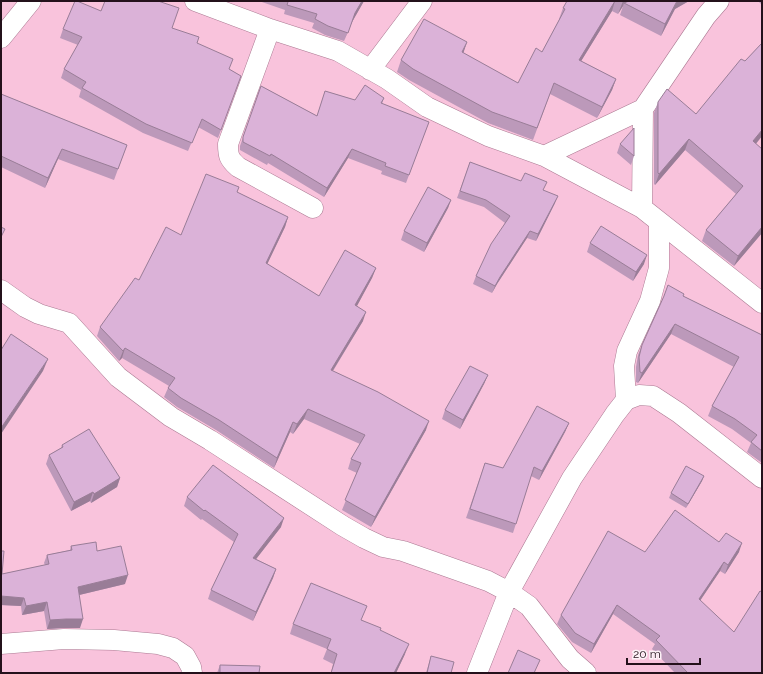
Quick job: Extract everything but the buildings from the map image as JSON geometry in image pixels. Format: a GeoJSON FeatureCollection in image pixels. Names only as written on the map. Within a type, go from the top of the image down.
{"type":"FeatureCollection","features":[{"type":"Feature","properties":{"kind":"street"},"geometry":{"type":"LineString","coordinates":[[1,38],[31,1]]}},
{"type":"Feature","properties":{"kind":"street"},"geometry":{"type":"LineString","coordinates":[[195,1],[270,29],[338,51],[387,79],[427,107],[488,136],[544,156],[642,208],[762,304]]}},
{"type":"Feature","properties":{"kind":"street"},"geometry":{"type":"LineString","coordinates":[[370,70],[422,1]]}},
{"type":"Feature","properties":{"kind":"street"},"geometry":{"type":"LineString","coordinates":[[544,156],[643,109],[706,16],[719,1]]}},
{"type":"Feature","properties":{"kind":"street"},"geometry":{"type":"LineString","coordinates":[[270,29],[228,144],[228,153],[231,160],[238,167],[313,208]]}},
{"type":"Feature","properties":{"kind":"street"},"geometry":{"type":"LineString","coordinates":[[642,208],[643,109]]}},
{"type":"Feature","properties":{"kind":"street"},"geometry":{"type":"LineString","coordinates":[[626,400],[624,366],[627,351],[650,301],[659,268],[659,222]]}},
{"type":"Feature","properties":{"kind":"street"},"geometry":{"type":"LineString","coordinates":[[1,290],[25,307],[39,314],[69,323],[118,377],[171,417],[210,440],[348,529],[383,546],[417,556],[488,582],[509,592],[529,606],[570,659],[586,673]]}},
{"type":"Feature","properties":{"kind":"street"},"geometry":{"type":"LineString","coordinates":[[476,673],[509,592],[572,478],[626,400],[639,395],[653,396],[679,413],[762,478]]}},
{"type":"Feature","properties":{"kind":"street"},"geometry":{"type":"LineString","coordinates":[[1,644],[64,638],[158,644],[173,648],[185,656],[191,667],[192,673]]}}]}
